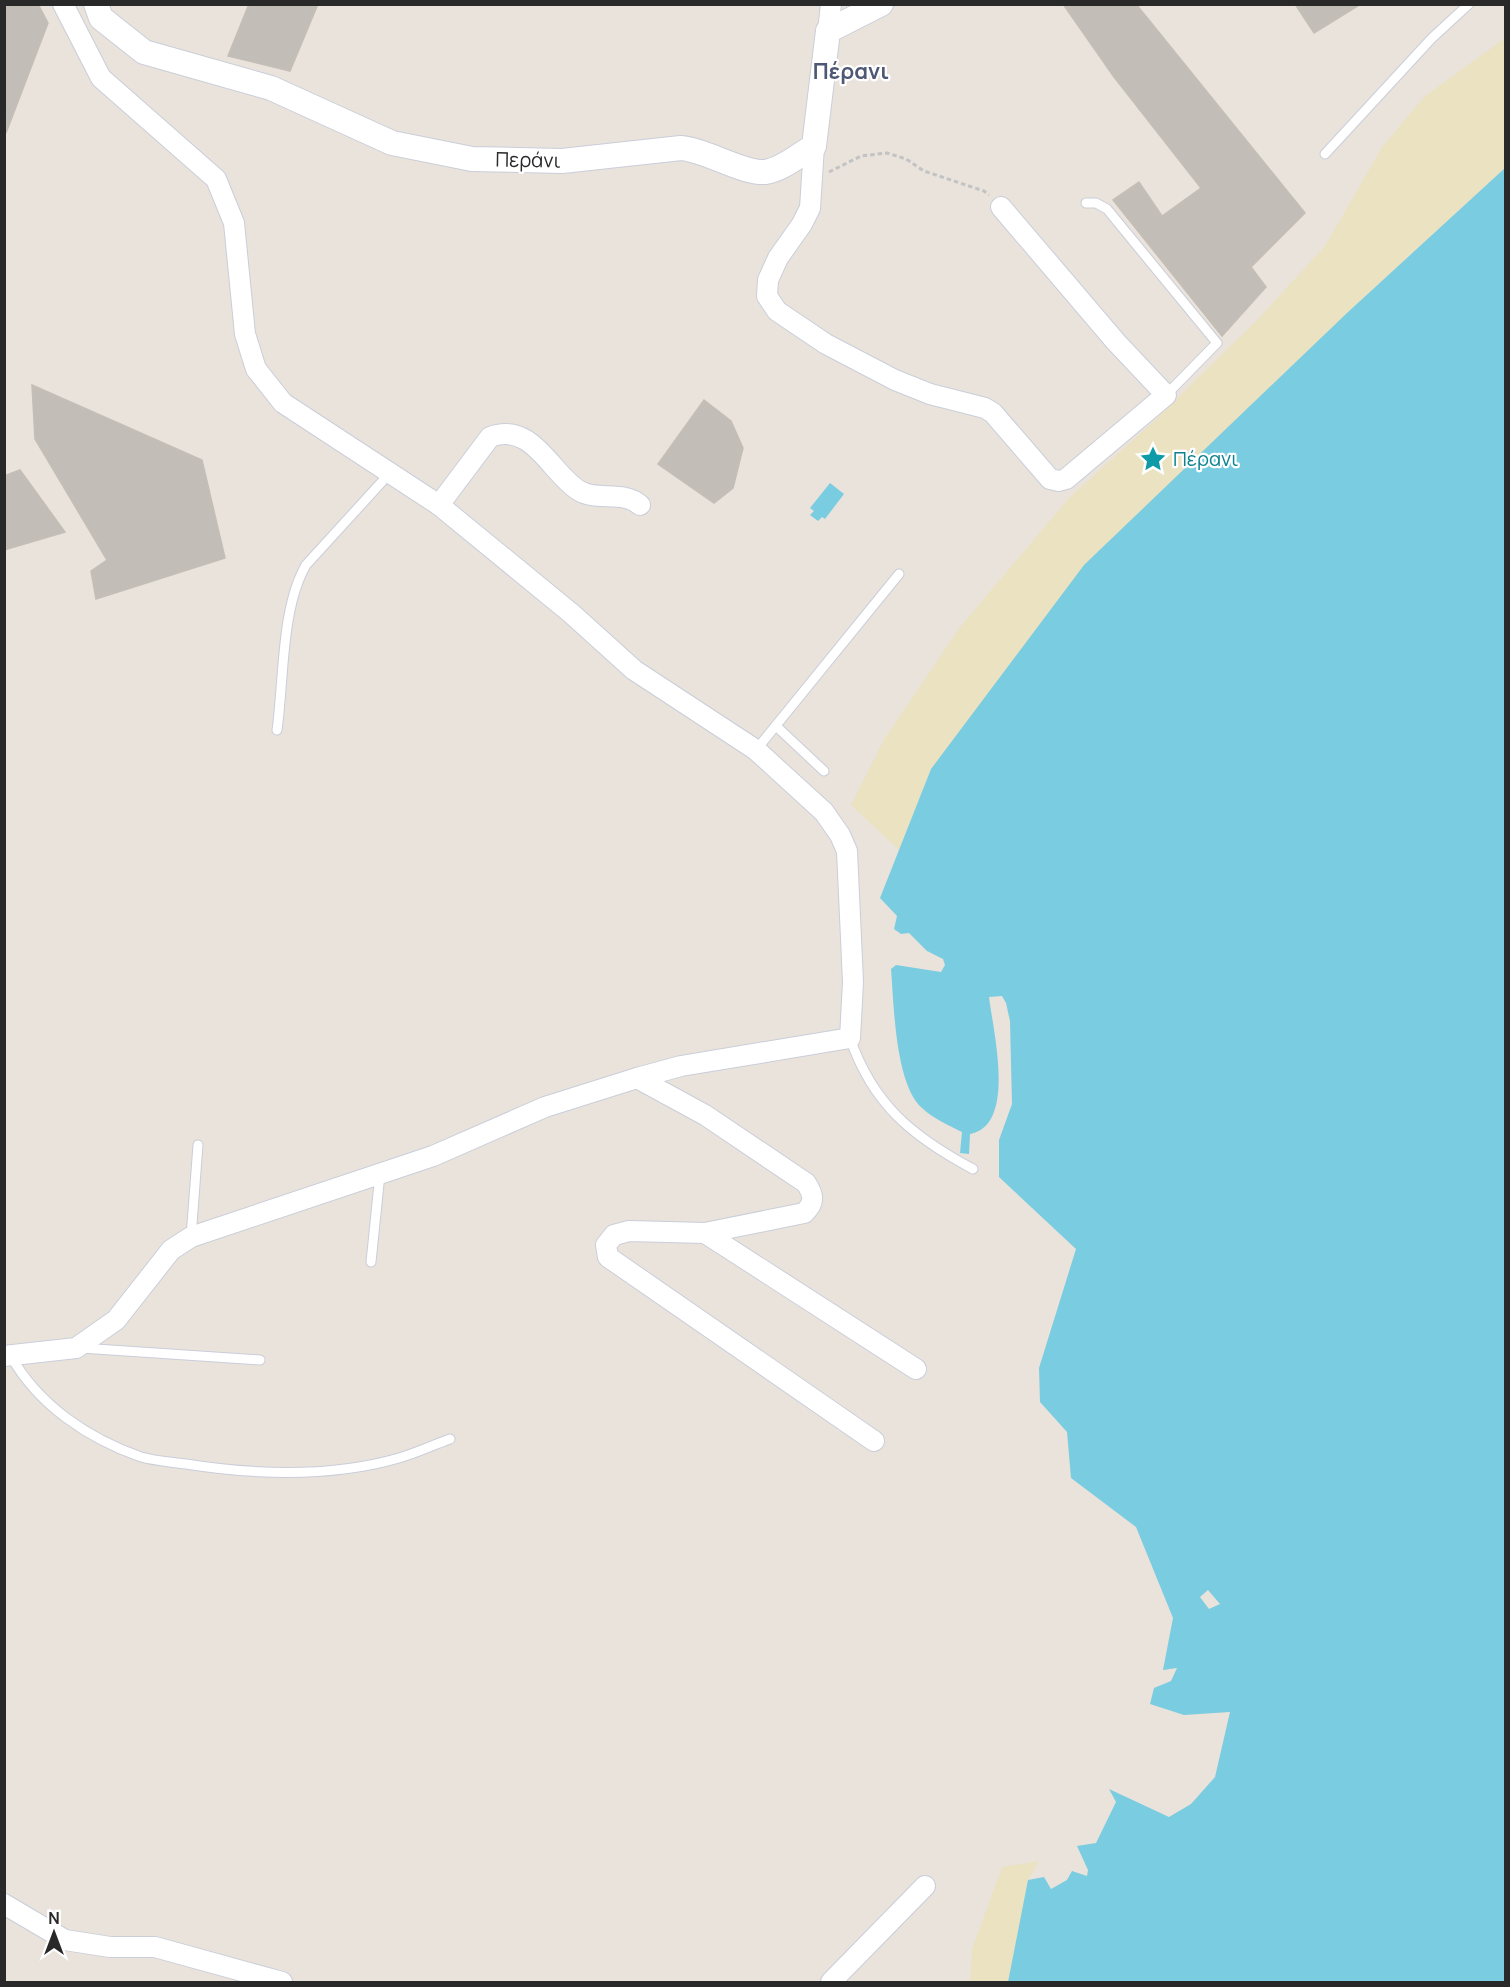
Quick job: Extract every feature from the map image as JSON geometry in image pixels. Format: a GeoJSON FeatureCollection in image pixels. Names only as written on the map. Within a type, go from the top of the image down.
{"type":"FeatureCollection","features":[{"type":"Feature","properties":{"kind":"street"},"geometry":{"type":"LineString","coordinates":[[8,1356],[76,1348],[116,1320],[171,1250],[192,1237],[433,1156],[545,1107],[637,1078],[681,1066],[850,1038],[853,971],[847,851],[824,812],[756,750],[634,670],[572,614],[439,505],[283,403],[256,369],[245,334],[234,223],[216,179],[101,78],[63,4]]}},
{"type":"Feature","properties":{"kind":"street","name":"Περάνι"},"geometry":{"type":"LineString","coordinates":[[96,4],[101,18],[144,52],[272,88],[392,143],[433,153],[472,159],[562,161],[681,148],[695,149],[753,171],[765,172],[814,146]]}},
{"type":"Feature","properties":{"kind":"street"},"geometry":{"type":"LineString","coordinates":[[831,4],[814,146],[814,179],[810,208],[802,224],[778,258],[768,280],[767,296],[777,311],[826,344],[930,394],[985,408],[993,413],[1050,479],[1059,481],[1066,479],[1166,395],[1116,342],[1001,207]]}},
{"type":"Feature","properties":{"kind":"street"},"geometry":{"type":"LineString","coordinates":[[828,31],[881,4]]}},
{"type":"Feature","properties":{"kind":"street"},"geometry":{"type":"LineString","coordinates":[[439,505],[490,438],[502,433],[514,435],[544,454],[577,489],[585,494],[633,499],[640,505]]}},
{"type":"Feature","properties":{"kind":"street"},"geometry":{"type":"LineString","coordinates":[[637,1078],[705,1115],[806,1183],[813,1193],[812,1205],[804,1213],[705,1233],[629,1231],[614,1235],[606,1245],[608,1257],[874,1441]]}},
{"type":"Feature","properties":{"kind":"street"},"geometry":{"type":"LineString","coordinates":[[705,1233],[916,1369]]}},
{"type":"Feature","properties":{"kind":"street"},"geometry":{"type":"LineString","coordinates":[[831,1983],[925,1886]]}},
{"type":"Feature","properties":{"kind":"street"},"geometry":{"type":"LineString","coordinates":[[4,1904],[65,1940],[110,1947],[155,1947],[282,1983]]}},
{"type":"Feature","properties":{"kind":"lane"},"geometry":{"type":"LineString","coordinates":[[1325,154],[1432,38],[1469,4]]}},
{"type":"Feature","properties":{"kind":"lane"},"geometry":{"type":"LineString","coordinates":[[1086,203],[1095,203],[1107,209],[1217,343],[1166,395]]}},
{"type":"Feature","properties":{"kind":"lane"},"geometry":{"type":"LineString","coordinates":[[278,730],[290,608],[296,583],[306,565],[390,474]]}},
{"type":"Feature","properties":{"kind":"lane"},"geometry":{"type":"LineString","coordinates":[[756,750],[899,574]]}},
{"type":"Feature","properties":{"kind":"lane"},"geometry":{"type":"LineString","coordinates":[[776,726],[824,771]]}},
{"type":"Feature","properties":{"kind":"lane"},"geometry":{"type":"LineString","coordinates":[[850,1038],[860,1068],[878,1097],[906,1125],[934,1146],[974,1169]]}},
{"type":"Feature","properties":{"kind":"lane"},"geometry":{"type":"LineString","coordinates":[[192,1237],[198,1145]]}},
{"type":"Feature","properties":{"kind":"lane"},"geometry":{"type":"LineString","coordinates":[[371,1262],[380,1174]]}},
{"type":"Feature","properties":{"kind":"lane"},"geometry":{"type":"LineString","coordinates":[[76,1348],[260,1360]]}},
{"type":"Feature","properties":{"kind":"lane"},"geometry":{"type":"LineString","coordinates":[[8,1356],[48,1406],[100,1438],[142,1457],[235,1472],[332,1471],[399,1458],[450,1439]]}},
{"type":"Feature","properties":{"kind":"path"},"geometry":{"type":"LineString","coordinates":[[814,179],[861,156],[887,153],[906,159],[924,171],[984,191],[1001,207]]}},
{"type":"Feature","properties":{"kind":"sand","name":"Πέρανι"},"geometry":{"type":"Polygon","coordinates":[[[1505,38],[1505,168],[1347,313],[931,769],[899,850],[851,805],[885,738],[960,627],[1069,498],[1155,420],[1257,320],[1325,246],[1382,147],[1424,97],[1505,38]]]}},
{"type":"Feature","properties":{"kind":"sand"},"geometry":{"type":"Polygon","coordinates":[[[1039,1861],[1028,1880],[1008,1982],[970,1982],[972,1949],[1002,1867],[1039,1861]]]}},
{"type":"Feature","properties":{"kind":"water"},"geometry":{"type":"Polygon","coordinates":[[[1505,168],[1505,1982],[1008,1982],[1028,1880],[1044,1877],[1051,1889],[1067,1880],[1072,1871],[1087,1876],[1088,1870],[1077,1846],[1096,1843],[1116,1802],[1109,1789],[1169,1817],[1191,1804],[1215,1777],[1230,1712],[1184,1715],[1150,1704],[1154,1688],[1171,1681],[1177,1668],[1163,1670],[1173,1618],[1136,1527],[1071,1478],[1067,1432],[1040,1402],[1039,1368],[1076,1249],[999,1177],[999,1140],[1012,1104],[1010,1021],[1006,1003],[1002,996],[989,997],[999,1075],[998,1096],[993,1114],[984,1127],[970,1134],[969,1154],[960,1153],[962,1132],[936,1119],[913,1097],[901,1063],[893,1003],[891,969],[896,965],[941,972],[945,965],[943,959],[927,951],[909,933],[901,934],[894,929],[897,916],[880,898],[931,769],[1084,565],[1347,313],[1505,168]],[[1208,1590],[1200,1597],[1209,1609],[1220,1604],[1208,1590]]]}},
{"type":"Feature","properties":{"kind":"water"},"geometry":{"type":"Polygon","coordinates":[[[830,483],[844,494],[825,519],[822,517],[818,521],[810,515],[814,511],[810,508],[830,483]]]}},
{"type":"Feature","properties":{"kind":"building"},"geometry":{"type":"Polygon","coordinates":[[[4,4],[38,4],[48,23],[6,133],[4,4]]]}},
{"type":"Feature","properties":{"kind":"building"},"geometry":{"type":"Polygon","coordinates":[[[249,4],[318,4],[290,71],[228,56],[249,4]]]}},
{"type":"Feature","properties":{"kind":"building"},"geometry":{"type":"Polygon","coordinates":[[[1063,4],[1136,4],[1305,213],[1251,267],[1266,287],[1222,336],[1113,200],[1139,182],[1162,216],[1201,188],[1114,77],[1063,4]]]}},
{"type":"Feature","properties":{"kind":"building"},"geometry":{"type":"Polygon","coordinates":[[[1295,4],[1361,4],[1314,33],[1295,4]]]}},
{"type":"Feature","properties":{"kind":"building"},"geometry":{"type":"Polygon","coordinates":[[[32,385],[202,460],[225,558],[96,599],[91,571],[107,560],[35,439],[32,385]]]}},
{"type":"Feature","properties":{"kind":"building"},"geometry":{"type":"Polygon","coordinates":[[[704,400],[731,421],[743,448],[733,488],[714,503],[658,464],[704,400]]]}},
{"type":"Feature","properties":{"kind":"building"},"geometry":{"type":"Polygon","coordinates":[[[20,470],[65,532],[4,550],[4,476],[20,470]]]}},
{"type":"Feature","properties":{"kind":"place","name":"Πέρανι"},"geometry":{"type":"Point","coordinates":[1153,459]}},
{"type":"Feature","properties":{"kind":"district","name":"Πέρανι"},"geometry":{"type":"Point","coordinates":[851,71]}}]}
